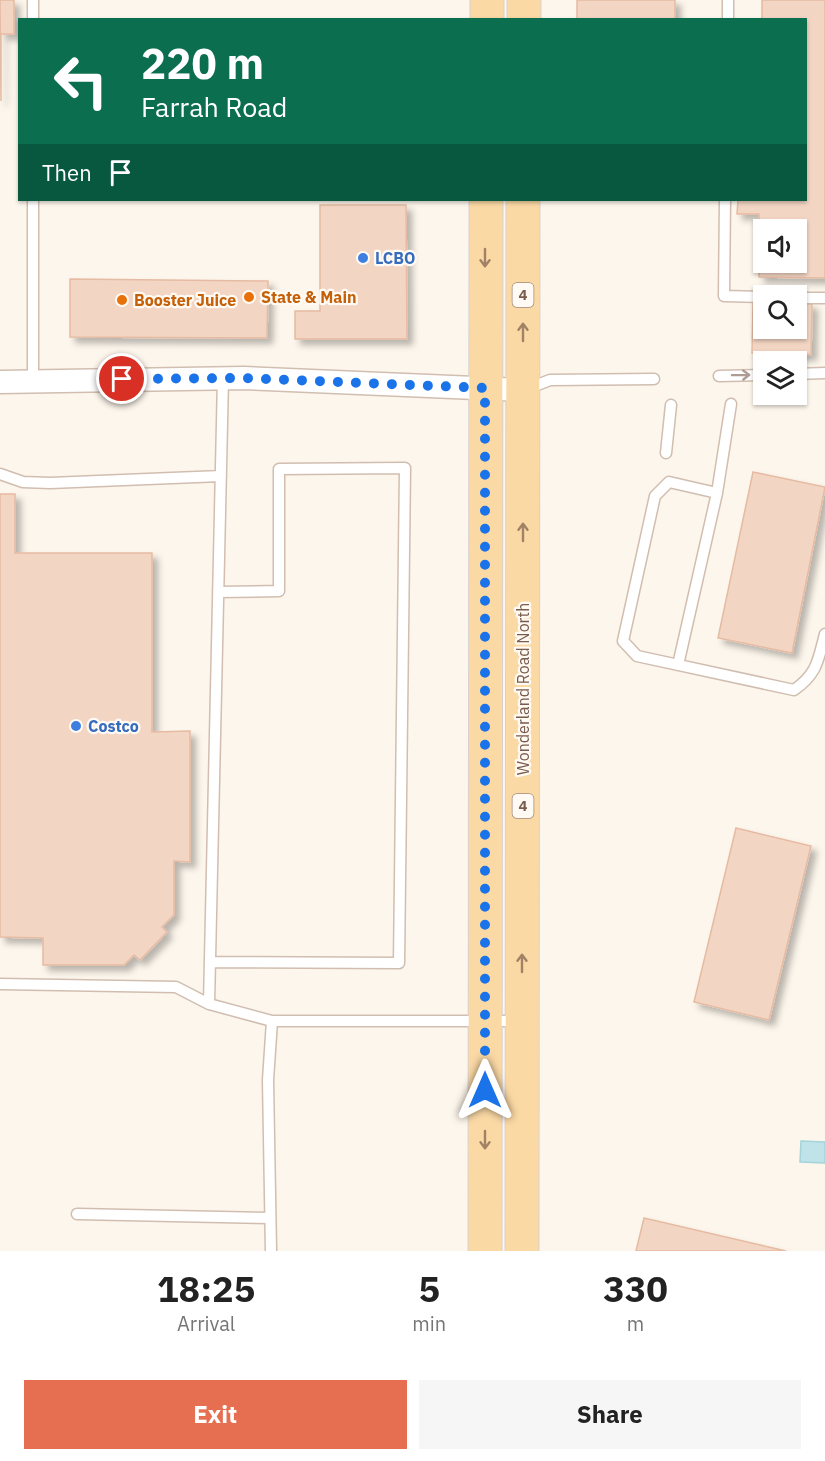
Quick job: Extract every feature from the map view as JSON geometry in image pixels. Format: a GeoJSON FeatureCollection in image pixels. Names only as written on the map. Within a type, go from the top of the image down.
{"type":"FeatureCollection","features":[{"type":"Feature","properties":{"kind":"main road"},"geometry":{"type":"LineString","coordinates":[[486,18],[487,0]]}},
{"type":"Feature","properties":{"kind":"main road"},"geometry":{"type":"LineString","coordinates":[[524,0],[524,18]]}},
{"type":"Feature","properties":{"kind":"main road"},"geometry":{"type":"LineString","coordinates":[[485,1251],[486,201]]}},
{"type":"Feature","properties":{"kind":"main road","name":"Wonderland Road North"},"geometry":{"type":"LineString","coordinates":[[522,1251],[523,201]]}},
{"type":"Feature","properties":{"kind":"street"},"geometry":{"type":"LineString","coordinates":[[0,382],[223,378],[523,390]]}},
{"type":"Feature","properties":{"kind":"lane"},"geometry":{"type":"LineString","coordinates":[[33,0],[33,18]]}},
{"type":"Feature","properties":{"kind":"lane"},"geometry":{"type":"LineString","coordinates":[[728,0],[728,18]]}},
{"type":"Feature","properties":{"kind":"lane"},"geometry":{"type":"LineString","coordinates":[[33,201],[33,381]]}},
{"type":"Feature","properties":{"kind":"lane"},"geometry":{"type":"LineString","coordinates":[[725,201],[723,296],[753,297]]}},
{"type":"Feature","properties":{"kind":"lane"},"geometry":{"type":"LineString","coordinates":[[807,298],[825,298]]}},
{"type":"Feature","properties":{"kind":"lane"},"geometry":{"type":"LineString","coordinates":[[807,374],[825,373]]}},
{"type":"Feature","properties":{"kind":"lane"},"geometry":{"type":"LineString","coordinates":[[718,376],[753,375]]}},
{"type":"Feature","properties":{"kind":"lane"},"geometry":{"type":"LineString","coordinates":[[209,1004],[223,378]]}},
{"type":"Feature","properties":{"kind":"lane"},"geometry":{"type":"LineString","coordinates":[[523,390],[550,380],[654,379]]}},
{"type":"Feature","properties":{"kind":"lane"},"geometry":{"type":"LineString","coordinates":[[678,665],[717,493],[731,404]]}},
{"type":"Feature","properties":{"kind":"lane"},"geometry":{"type":"LineString","coordinates":[[666,453],[671,405]]}},
{"type":"Feature","properties":{"kind":"lane"},"geometry":{"type":"LineString","coordinates":[[210,962],[399,963],[405,468],[279,469],[279,591],[218,592]]}},
{"type":"Feature","properties":{"kind":"lane"},"geometry":{"type":"LineString","coordinates":[[0,474],[23,482],[50,483],[221,476]]}},
{"type":"Feature","properties":{"kind":"lane"},"geometry":{"type":"LineString","coordinates":[[717,493],[669,482],[655,496],[623,640],[637,656],[794,690],[809,680],[816,669],[825,634]]}},
{"type":"Feature","properties":{"kind":"lane"},"geometry":{"type":"LineString","coordinates":[[0,984],[176,987],[209,1004],[272,1021],[522,1021]]}},
{"type":"Feature","properties":{"kind":"lane"},"geometry":{"type":"LineString","coordinates":[[271,1251],[268,1080],[272,1021]]}},
{"type":"Feature","properties":{"kind":"lane"},"geometry":{"type":"LineString","coordinates":[[77,1215],[270,1218]]}},
{"type":"Feature","properties":{"kind":"water"},"geometry":{"type":"Polygon","coordinates":[[[801,1141],[825,1142],[825,1163],[800,1162],[801,1141]]]}},
{"type":"Feature","properties":{"kind":"building"},"geometry":{"type":"Polygon","coordinates":[[[0,0],[14,0],[14,34],[1,34],[1,101],[0,0]]]}},
{"type":"Feature","properties":{"kind":"building"},"geometry":{"type":"Polygon","coordinates":[[[577,0],[675,0],[675,18],[577,18],[577,0]]]}},
{"type":"Feature","properties":{"kind":"building"},"geometry":{"type":"Polygon","coordinates":[[[762,0],[825,0],[825,278],[759,277],[759,273],[807,273],[807,219],[759,219],[759,214],[737,214],[738,201],[807,201],[807,18],[762,18],[762,0]]]}},
{"type":"Feature","properties":{"kind":"building","name":"LCBO"},"geometry":{"type":"Polygon","coordinates":[[[320,205],[406,205],[407,339],[295,339],[295,311],[320,311],[320,205]]]}},
{"type":"Feature","properties":{"kind":"building"},"geometry":{"type":"Polygon","coordinates":[[[70,279],[268,281],[267,338],[70,337],[70,279]]]}},
{"type":"Feature","properties":{"kind":"building"},"geometry":{"type":"Polygon","coordinates":[[[753,303],[753,339],[807,339],[807,304],[812,304],[811,355],[807,355],[807,351],[753,351],[752,353],[753,303]]]}},
{"type":"Feature","properties":{"kind":"building"},"geometry":{"type":"Polygon","coordinates":[[[753,472],[825,487],[792,653],[718,638],[753,472]]]}},
{"type":"Feature","properties":{"kind":"building","name":"Costco"},"geometry":{"type":"Polygon","coordinates":[[[0,494],[15,494],[15,553],[152,553],[152,732],[190,731],[190,862],[174,861],[174,915],[162,927],[167,932],[140,960],[134,955],[124,965],[43,965],[43,938],[0,937],[0,494]]]}},
{"type":"Feature","properties":{"kind":"building"},"geometry":{"type":"Polygon","coordinates":[[[736,828],[811,846],[769,1020],[694,1002],[736,828]]]}},
{"type":"Feature","properties":{"kind":"building"},"geometry":{"type":"Polygon","coordinates":[[[644,1218],[786,1251],[636,1251],[644,1218]]]}},
{"type":"Feature","properties":{"kind":"place","name":"LCBO"},"geometry":{"type":"Point","coordinates":[363,258]}},
{"type":"Feature","properties":{"kind":"place","name":"State & Main"},"geometry":{"type":"Point","coordinates":[249,297]}},
{"type":"Feature","properties":{"kind":"place","name":"Booster Juice"},"geometry":{"type":"Point","coordinates":[122,300]}},
{"type":"Feature","properties":{"kind":"place","name":"Costco"},"geometry":{"type":"Point","coordinates":[76,726]}},
{"type":"Feature","properties":{"kind":"route"},"geometry":{"type":"LineString","coordinates":[[122,379],[244,378],[485,388],[485,1090]]}}]}
